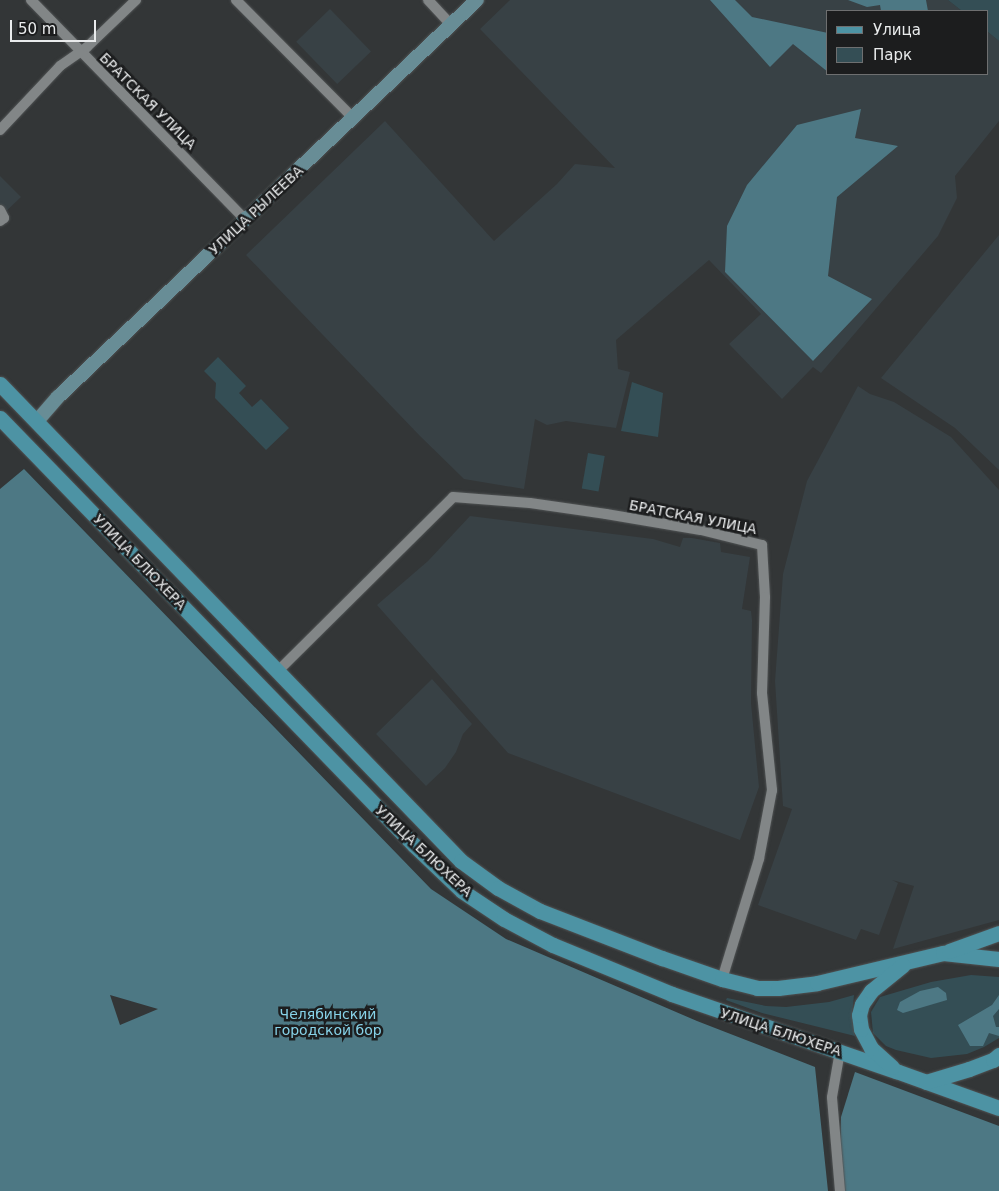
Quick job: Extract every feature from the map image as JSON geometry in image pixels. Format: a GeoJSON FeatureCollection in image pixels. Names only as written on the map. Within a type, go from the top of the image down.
{"type":"FeatureCollection","features":[{"type":"Feature","properties":{"kind":"main road","name":"УЛИЦА БЛЮХЕРА"},"geometry":{"type":"LineString","coordinates":[[0,384],[279,670],[461,861],[498,888],[540,911],[722,979],[757,988],[778,988],[817,983],[942,953],[999,959]]}},
{"type":"Feature","properties":{"kind":"main road","name":"УЛИЦА БЛЮХЕРА"},"geometry":{"type":"LineString","coordinates":[[0,418],[407,838],[462,890],[504,919],[554,945],[703,1006],[896,1070],[999,1108]]}},
{"type":"Feature","properties":{"kind":"main road"},"geometry":{"type":"LineString","coordinates":[[18,438],[37,421]]}},
{"type":"Feature","properties":{"kind":"main road"},"geometry":{"type":"LineString","coordinates":[[942,953],[999,933]]}},
{"type":"Feature","properties":{"kind":"main road"},"geometry":{"type":"LineString","coordinates":[[896,1070],[871,1048],[861,1029],[859,1016],[862,1004],[871,991],[906,962]]}},
{"type":"Feature","properties":{"kind":"main road"},"geometry":{"type":"LineString","coordinates":[[926,1082],[969,1069],[993,1060],[999,1055]]}},
{"type":"Feature","properties":{"kind":"street","name":"БРАТСКАЯ УЛИЦА"},"geometry":{"type":"LineString","coordinates":[[31,0],[79,52],[246,220]]}},
{"type":"Feature","properties":{"kind":"street"},"geometry":{"type":"LineString","coordinates":[[0,130],[60,66],[79,52],[136,0]]}},
{"type":"Feature","properties":{"kind":"street"},"geometry":{"type":"LineString","coordinates":[[236,0],[354,118]]}},
{"type":"Feature","properties":{"kind":"street"},"geometry":{"type":"LineString","coordinates":[[428,0],[452,25]]}},
{"type":"Feature","properties":{"kind":"street","name":"УЛИЦА РЫЛЕЕВА"},"geometry":{"type":"LineString","coordinates":[[37,421],[58,397],[477,0]]}},
{"type":"Feature","properties":{"kind":"street"},"geometry":{"type":"LineString","coordinates":[[0,210],[4,218],[0,221]]}},
{"type":"Feature","properties":{"kind":"street","name":"БРАТСКАЯ УЛИЦА"},"geometry":{"type":"LineString","coordinates":[[279,670],[453,497],[530,503],[606,514],[701,530],[762,545],[765,597],[762,693],[772,790],[759,859],[722,979]]}},
{"type":"Feature","properties":{"kind":"street"},"geometry":{"type":"LineString","coordinates":[[840,1051],[832,1097],[840,1191]]}},
{"type":"Feature","properties":{"kind":"shaded area"},"geometry":{"type":"Polygon","coordinates":[[[510,0],[948,0],[961,10],[826,10],[826,75],[989,75],[989,33],[999,41],[999,121],[955,176],[957,198],[938,236],[821,373],[813,367],[782,399],[729,344],[761,314],[709,260],[616,340],[618,369],[630,372],[616,428],[566,421],[547,425],[535,419],[524,489],[464,479],[420,436],[246,255],[385,121],[494,241],[557,184],[575,164],[615,168],[480,29],[510,0]]]}},
{"type":"Feature","properties":{"kind":"shaded area"},"geometry":{"type":"Polygon","coordinates":[[[330,9],[371,51],[337,84],[296,42],[330,9]]]}},
{"type":"Feature","properties":{"kind":"shaded area"},"geometry":{"type":"Polygon","coordinates":[[[0,176],[21,197],[0,217],[0,176]]]}},
{"type":"Feature","properties":{"kind":"shaded area"},"geometry":{"type":"Polygon","coordinates":[[[999,235],[999,470],[955,428],[881,378],[999,235]]]}},
{"type":"Feature","properties":{"kind":"shaded area"},"geometry":{"type":"Polygon","coordinates":[[[858,386],[870,394],[894,402],[951,437],[999,490],[999,920],[893,949],[914,886],[892,880],[898,883],[879,935],[861,929],[856,940],[758,905],[792,809],[783,806],[775,681],[783,574],[807,481],[858,386]]]}},
{"type":"Feature","properties":{"kind":"shaded area"},"geometry":{"type":"Polygon","coordinates":[[[470,516],[653,539],[680,547],[683,538],[692,538],[720,543],[721,552],[750,557],[742,609],[751,611],[752,620],[751,703],[759,787],[740,840],[508,753],[377,605],[428,561],[470,516]]]}},
{"type":"Feature","properties":{"kind":"shaded area"},"geometry":{"type":"Polygon","coordinates":[[[432,679],[472,724],[463,734],[456,752],[445,768],[426,786],[376,734],[432,679]]]}},
{"type":"Feature","properties":{"kind":"green space"},"geometry":{"type":"Polygon","coordinates":[[[710,0],[735,0],[752,17],[826,33],[826,70],[793,44],[770,67],[710,0]]]}},
{"type":"Feature","properties":{"kind":"green space"},"geometry":{"type":"Polygon","coordinates":[[[848,0],[926,0],[928,10],[881,10],[880,5],[867,7],[848,0]]]}},
{"type":"Feature","properties":{"kind":"green space"},"geometry":{"type":"Polygon","coordinates":[[[948,0],[999,0],[999,41],[989,33],[989,10],[961,10],[948,0]]]}},
{"type":"Feature","properties":{"kind":"green space"},"geometry":{"type":"Polygon","coordinates":[[[861,109],[855,138],[898,146],[837,197],[828,276],[872,299],[813,361],[725,272],[727,226],[747,185],[797,125],[861,109]]]}},
{"type":"Feature","properties":{"kind":"green space"},"geometry":{"type":"Polygon","coordinates":[[[218,357],[246,386],[239,393],[252,407],[261,399],[289,428],[266,450],[215,398],[216,383],[204,371],[218,357]]]}},
{"type":"Feature","properties":{"kind":"green space"},"geometry":{"type":"Polygon","coordinates":[[[632,382],[663,393],[658,437],[621,431],[632,382]]]}},
{"type":"Feature","properties":{"kind":"green space"},"geometry":{"type":"Polygon","coordinates":[[[588,453],[605,456],[598,491],[582,488],[588,453]]]}},
{"type":"Feature","properties":{"kind":"green space","name":"Челябинский городской бор"},"geometry":{"type":"Polygon","coordinates":[[[24,469],[431,889],[506,939],[697,1021],[815,1067],[828,1191],[0,1191],[0,489],[24,469]],[[110,995],[120,1025],[158,1009],[110,995]]]}},
{"type":"Feature","properties":{"kind":"green space"},"geometry":{"type":"Polygon","coordinates":[[[971,975],[999,977],[999,1038],[984,1047],[967,1054],[931,1058],[886,1046],[873,1033],[871,1012],[880,997],[931,982],[971,975]]]}},
{"type":"Feature","properties":{"kind":"green space"},"geometry":{"type":"Polygon","coordinates":[[[938,987],[946,993],[947,1000],[903,1013],[897,1010],[900,1002],[920,991],[938,987]]]}},
{"type":"Feature","properties":{"kind":"green space"},"geometry":{"type":"Polygon","coordinates":[[[854,995],[852,1015],[855,1036],[762,1013],[726,1000],[727,998],[766,1006],[786,1007],[829,1002],[854,995]]]}},
{"type":"Feature","properties":{"kind":"green space"},"geometry":{"type":"Polygon","coordinates":[[[999,995],[999,1009],[993,1016],[996,1027],[999,1027],[999,1036],[989,1033],[983,1046],[970,1046],[958,1025],[992,1005],[999,995]]]}},
{"type":"Feature","properties":{"kind":"green space"},"geometry":{"type":"Polygon","coordinates":[[[855,1072],[999,1126],[999,1191],[843,1191],[840,1157],[841,1117],[855,1072]]]}}]}
